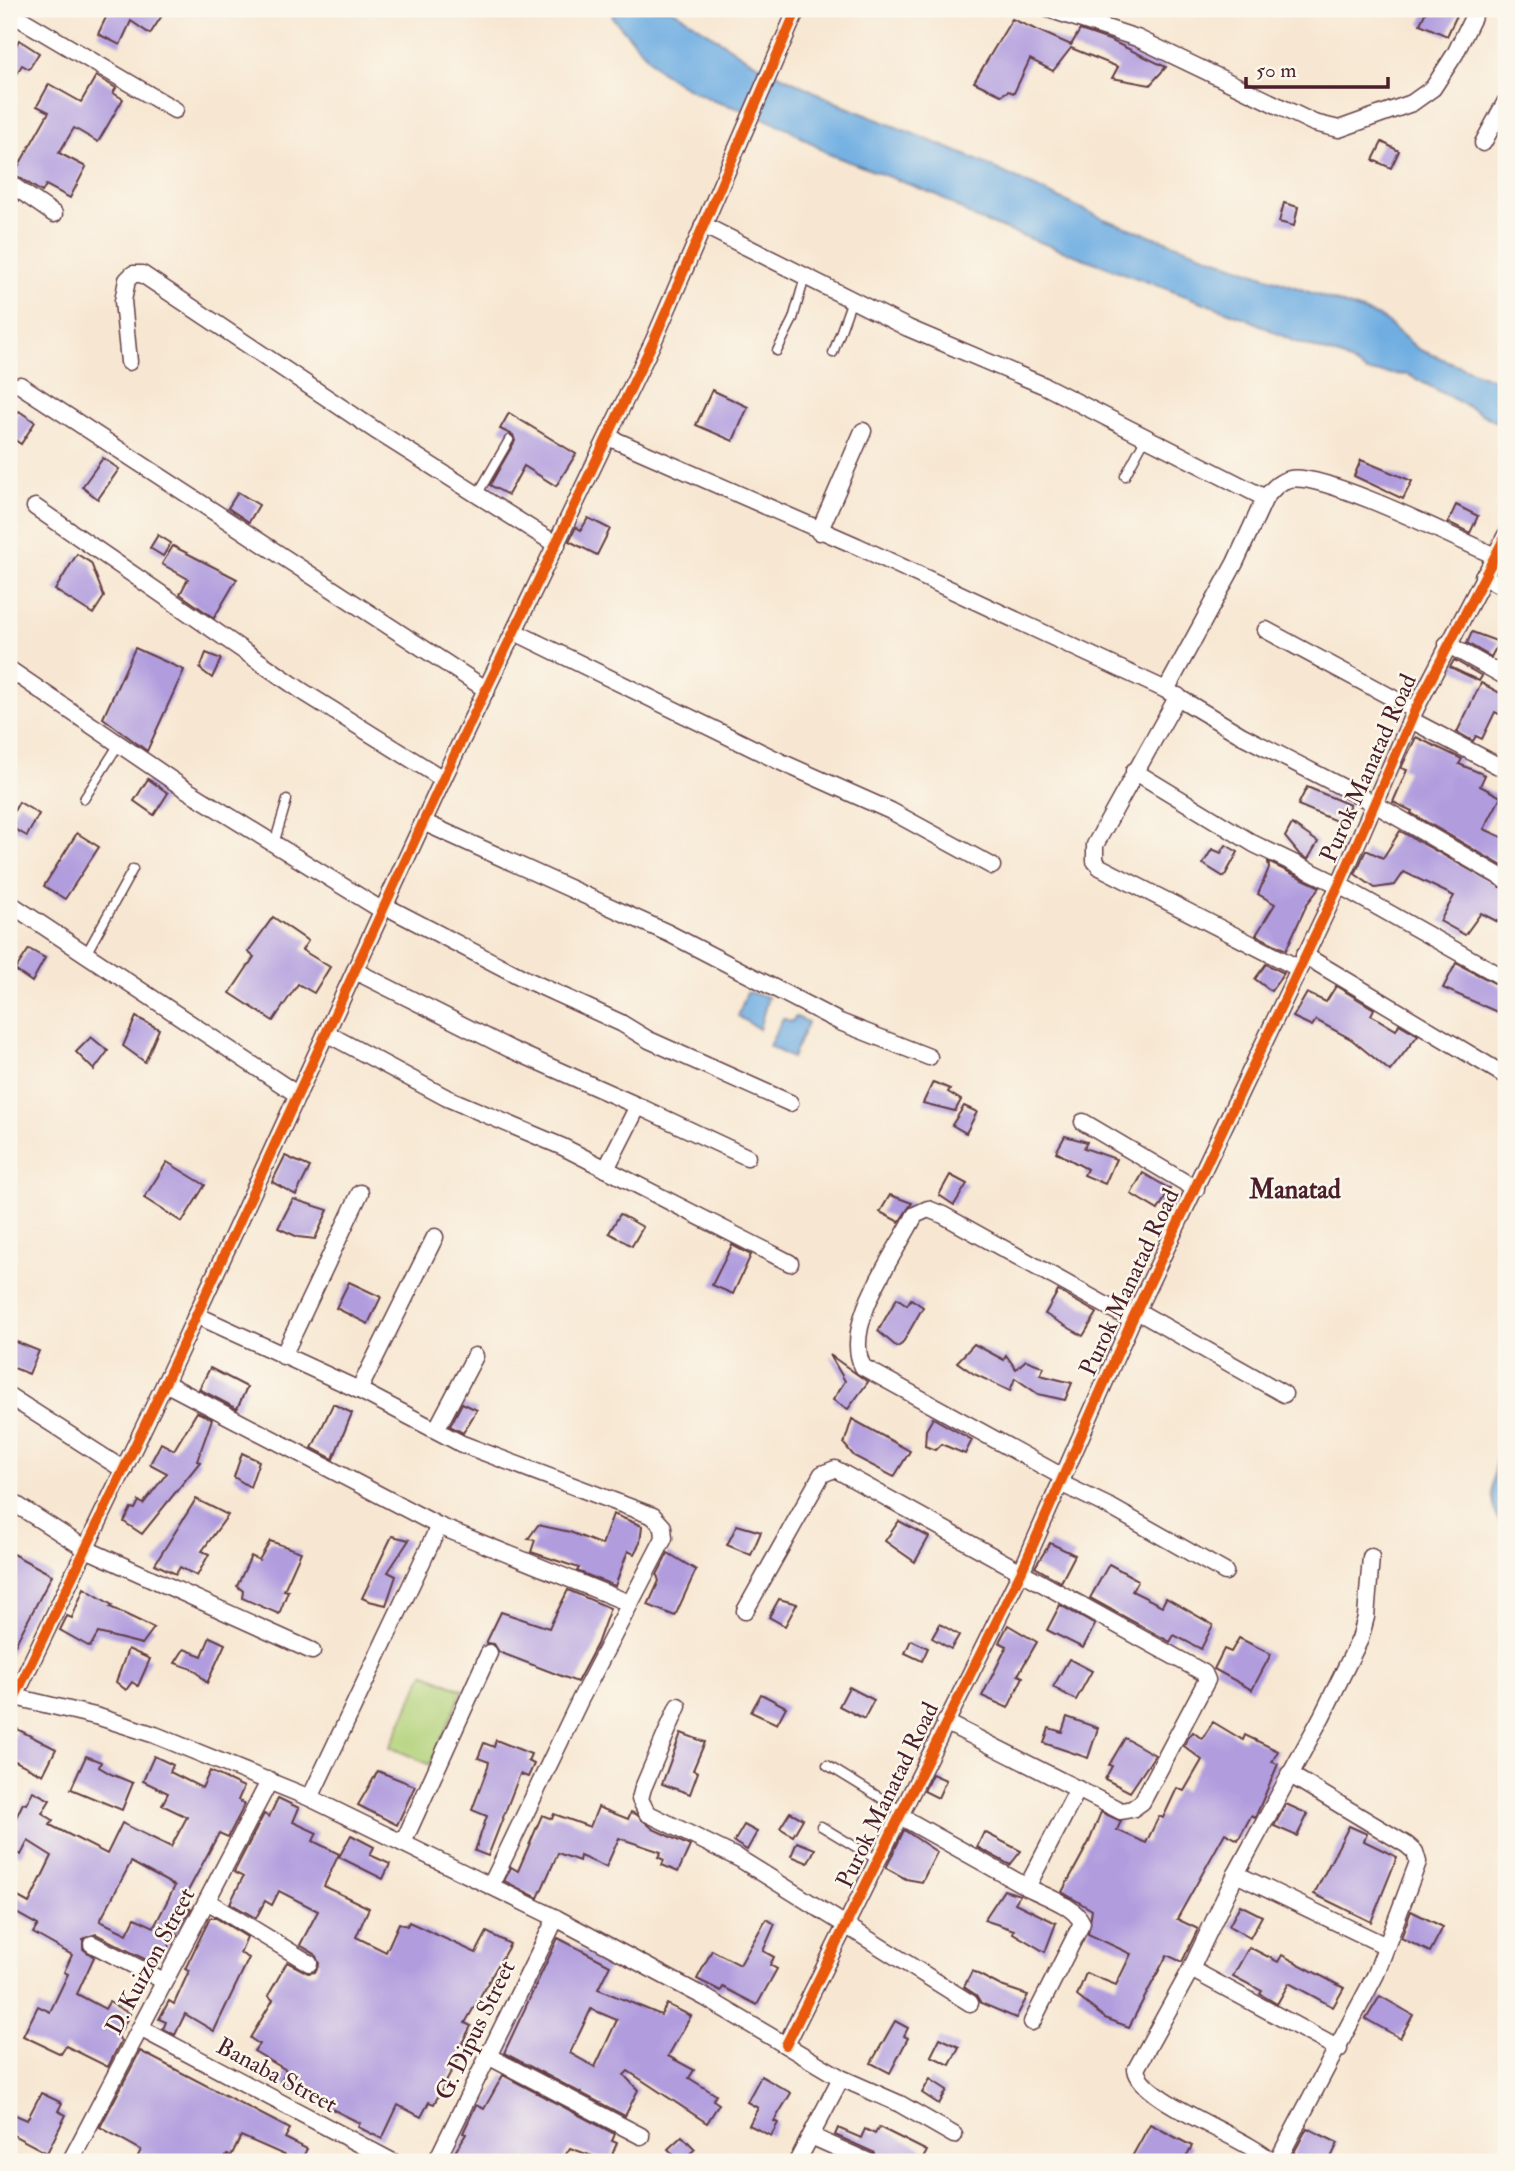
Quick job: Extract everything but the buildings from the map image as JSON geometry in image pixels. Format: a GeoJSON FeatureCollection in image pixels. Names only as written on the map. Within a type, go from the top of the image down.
{"type":"FeatureCollection","features":[{"type":"Feature","properties":{"kind":"street"},"geometry":{"type":"LineString","coordinates":[[797,9],[608,437],[443,779],[165,1383],[12,1703],[99,1717],[155,1735],[310,1798],[556,1918],[706,1998],[841,2078],[900,2104],[954,2135]]}},
{"type":"Feature","properties":{"kind":"street"},"geometry":{"type":"LineString","coordinates":[[1048,9],[1137,38],[1314,124],[1339,129],[1412,103],[1433,88],[1455,54],[1477,9]]}},
{"type":"Feature","properties":{"kind":"street"},"geometry":{"type":"LineString","coordinates":[[9,12],[175,110]]}},
{"type":"Feature","properties":{"kind":"street"},"geometry":{"type":"LineString","coordinates":[[1483,143],[1506,101]]}},
{"type":"Feature","properties":{"kind":"street"},"geometry":{"type":"LineString","coordinates":[[9,183],[54,214]]}},
{"type":"Feature","properties":{"kind":"street"},"geometry":{"type":"LineString","coordinates":[[703,225],[908,328],[1045,386],[1265,498]]}},
{"type":"Feature","properties":{"kind":"street"},"geometry":{"type":"LineString","coordinates":[[129,362],[124,289],[133,274],[142,274],[557,545]]}},
{"type":"Feature","properties":{"kind":"street"},"geometry":{"type":"LineString","coordinates":[[20,385],[487,690]]}},
{"type":"Feature","properties":{"kind":"street"},"geometry":{"type":"LineString","coordinates":[[819,531],[863,431]]}},
{"type":"Feature","properties":{"kind":"street"},"geometry":{"type":"LineString","coordinates":[[608,437],[857,546],[1172,693],[1241,735],[1373,803],[1506,880]]}},
{"type":"Feature","properties":{"kind":"street"},"geometry":{"type":"LineString","coordinates":[[1495,556],[1351,493],[1302,477],[1287,479],[1265,498],[1236,563],[1095,845],[1095,861],[1161,899],[1301,962],[1506,1076]]}},
{"type":"Feature","properties":{"kind":"street"},"geometry":{"type":"LineString","coordinates":[[35,506],[302,691],[443,779]]}},
{"type":"Feature","properties":{"kind":"street","name":"Purok Manatad Road"},"geometry":{"type":"LineString","coordinates":[[786,2045],[848,1925],[945,1722],[1022,1570],[1135,1316],[1339,885],[1413,715],[1447,644],[1506,535]]}},
{"type":"Feature","properties":{"kind":"street"},"geometry":{"type":"LineString","coordinates":[[1483,576],[1506,588]]}},
{"type":"Feature","properties":{"kind":"street"},"geometry":{"type":"LineString","coordinates":[[1266,630],[1506,770]]}},
{"type":"Feature","properties":{"kind":"street"},"geometry":{"type":"LineString","coordinates":[[515,632],[781,762],[891,811],[992,866]]}},
{"type":"Feature","properties":{"kind":"street"},"geometry":{"type":"LineString","coordinates":[[1447,644],[1506,677]]}},
{"type":"Feature","properties":{"kind":"street"},"geometry":{"type":"LineString","coordinates":[[9,668],[119,744],[274,844],[384,908],[496,965],[621,1023],[696,1063],[790,1102]]}},
{"type":"Feature","properties":{"kind":"street"},"geometry":{"type":"LineString","coordinates":[[1134,771],[1254,844],[1339,885],[1506,979]]}},
{"type":"Feature","properties":{"kind":"street"},"geometry":{"type":"LineString","coordinates":[[423,822],[668,933],[840,1022],[929,1057]]}},
{"type":"Feature","properties":{"kind":"street"},"geometry":{"type":"LineString","coordinates":[[9,903],[298,1095]]}},
{"type":"Feature","properties":{"kind":"street"},"geometry":{"type":"LineString","coordinates":[[355,971],[510,1049],[747,1157]]}},
{"type":"Feature","properties":{"kind":"street"},"geometry":{"type":"LineString","coordinates":[[326,1033],[447,1098],[606,1169],[790,1263]]}},
{"type":"Feature","properties":{"kind":"street"},"geometry":{"type":"LineString","coordinates":[[606,1169],[638,1106]]}},
{"type":"Feature","properties":{"kind":"street"},"geometry":{"type":"LineString","coordinates":[[1083,1122],[1196,1189]]}},
{"type":"Feature","properties":{"kind":"street"},"geometry":{"type":"LineString","coordinates":[[283,1356],[360,1193]]}},
{"type":"Feature","properties":{"kind":"street"},"geometry":{"type":"LineString","coordinates":[[1225,1572],[863,1367],[857,1355],[864,1311],[915,1215],[928,1209],[1284,1394]]}},
{"type":"Feature","properties":{"kind":"street"},"geometry":{"type":"LineString","coordinates":[[359,1390],[435,1237]]}},
{"type":"Feature","properties":{"kind":"street"},"geometry":{"type":"LineString","coordinates":[[196,1315],[359,1390],[463,1444],[659,1521],[664,1538],[629,1603],[491,1885]]}},
{"type":"Feature","properties":{"kind":"street"},"geometry":{"type":"LineString","coordinates":[[436,1430],[475,1356]]}},
{"type":"Feature","properties":{"kind":"street"},"geometry":{"type":"LineString","coordinates":[[165,1383],[439,1526],[629,1603]]}},
{"type":"Feature","properties":{"kind":"street"},"geometry":{"type":"LineString","coordinates":[[9,1396],[124,1470]]}},
{"type":"Feature","properties":{"kind":"street"},"geometry":{"type":"LineString","coordinates":[[745,1611],[792,1523],[827,1470],[835,1469],[1204,1673],[1207,1680],[1142,1802],[1132,1809],[1121,1811],[945,1722]]}},
{"type":"Feature","properties":{"kind":"street"},"geometry":{"type":"LineString","coordinates":[[9,1500],[86,1549],[312,1651]]}},
{"type":"Feature","properties":{"kind":"street"},"geometry":{"type":"LineString","coordinates":[[310,1798],[439,1526]]}},
{"type":"Feature","properties":{"kind":"street"},"geometry":{"type":"LineString","coordinates":[[1289,1774],[1407,1844],[1416,1856],[1416,1868],[1402,1898],[1386,1946],[1339,2049],[1274,2162],[1258,2148],[1156,2096],[1137,2077],[1137,2066],[1192,1969],[1236,1874],[1289,1774],[1322,1716],[1360,1639],[1366,1617],[1371,1557]]}},
{"type":"Feature","properties":{"kind":"street"},"geometry":{"type":"LineString","coordinates":[[402,1843],[489,1653]]}},
{"type":"Feature","properties":{"kind":"street"},"geometry":{"type":"LineString","coordinates":[[678,1706],[643,1788],[640,1799],[642,1808],[647,1813],[740,1859],[970,2003]]}},
{"type":"Feature","properties":{"kind":"street","name":"D. Kuizon Street"},"geometry":{"type":"LineString","coordinates":[[70,2162],[270,1780]]}},
{"type":"Feature","properties":{"kind":"street"},"geometry":{"type":"LineString","coordinates":[[1027,1887],[1078,1789]]}},
{"type":"Feature","properties":{"kind":"street"},"geometry":{"type":"LineString","coordinates":[[901,1814],[1079,1916],[1082,1923],[1032,2022]]}},
{"type":"Feature","properties":{"kind":"street"},"geometry":{"type":"LineString","coordinates":[[1236,1874],[1386,1946]]}},
{"type":"Feature","properties":{"kind":"street"},"geometry":{"type":"LineString","coordinates":[[207,1901],[309,1962]]}},
{"type":"Feature","properties":{"kind":"street","name":"G. Dipus Street"},"geometry":{"type":"LineString","coordinates":[[436,2162],[556,1918]]}},
{"type":"Feature","properties":{"kind":"street"},"geometry":{"type":"LineString","coordinates":[[92,1944],[164,1981]]}},
{"type":"Feature","properties":{"kind":"street"},"geometry":{"type":"LineString","coordinates":[[1192,1969],[1339,2049]]}},
{"type":"Feature","properties":{"kind":"street","name":"Banaba Street"},"geometry":{"type":"LineString","coordinates":[[140,2028],[393,2162]]}},
{"type":"Feature","properties":{"kind":"street"},"geometry":{"type":"LineString","coordinates":[[488,2056],[642,2136]]}},
{"type":"Feature","properties":{"kind":"street"},"geometry":{"type":"LineString","coordinates":[[797,2162],[841,2078]]}},
{"type":"Feature","properties":{"kind":"street"},"geometry":{"type":"LineString","coordinates":[[811,2136],[869,2162]]}},
{"type":"Feature","properties":{"kind":"lane"},"geometry":{"type":"LineString","coordinates":[[777,351],[793,319],[805,277]]}},
{"type":"Feature","properties":{"kind":"lane"},"geometry":{"type":"LineString","coordinates":[[833,353],[852,300]]}},
{"type":"Feature","properties":{"kind":"lane"},"geometry":{"type":"LineString","coordinates":[[1125,476],[1145,439]]}},
{"type":"Feature","properties":{"kind":"lane"},"geometry":{"type":"LineString","coordinates":[[477,495],[509,440]]}},
{"type":"Feature","properties":{"kind":"lane"},"geometry":{"type":"LineString","coordinates":[[84,799],[119,744]]}},
{"type":"Feature","properties":{"kind":"lane"},"geometry":{"type":"LineString","coordinates":[[274,844],[287,800]]}},
{"type":"Feature","properties":{"kind":"lane"},"geometry":{"type":"LineString","coordinates":[[86,954],[132,869]]}},
{"type":"Feature","properties":{"kind":"lane"},"geometry":{"type":"LineString","coordinates":[[827,1765],[901,1814]]}},
{"type":"Feature","properties":{"kind":"lane"},"geometry":{"type":"LineString","coordinates":[[821,1826],[878,1861]]}},
{"type":"Feature","properties":{"kind":"green space"},"geometry":{"type":"Polygon","coordinates":[[[424,1673],[463,1690],[430,1765],[390,1747],[424,1673]]]}},
{"type":"Feature","properties":{"kind":"water"},"geometry":{"type":"Polygon","coordinates":[[[612,9],[672,9],[749,60],[844,106],[968,156],[1104,219],[1382,318],[1418,349],[1506,385],[1506,427],[1409,375],[1367,372],[1342,357],[1293,341],[1248,319],[977,219],[937,195],[829,154],[790,130],[750,112],[714,101],[683,86],[659,70],[613,18],[612,9]]]}},
{"type":"Feature","properties":{"kind":"water"},"geometry":{"type":"Polygon","coordinates":[[[747,992],[768,997],[759,1029],[738,1016],[747,992]]]}},
{"type":"Feature","properties":{"kind":"water"},"geometry":{"type":"Polygon","coordinates":[[[796,1017],[808,1022],[792,1058],[769,1046],[783,1018],[791,1022],[796,1017]]]}},
{"type":"Feature","properties":{"kind":"water"},"geometry":{"type":"Polygon","coordinates":[[[1506,1423],[1506,1534],[1494,1508],[1493,1480],[1506,1423]]]}},
{"type":"Feature","properties":{"kind":"cycle path"},"geometry":{"type":"LineString","coordinates":[[9,1709],[165,1383],[443,779],[654,340],[797,9]]}},
{"type":"Feature","properties":{"kind":"cycle path"},"geometry":{"type":"LineString","coordinates":[[786,2045],[1022,1570],[1132,1320],[1339,885],[1415,710],[1506,535]]}},
{"type":"Feature","properties":{"kind":"district","name":"Manatad"},"geometry":{"type":"Point","coordinates":[1295,1189]}}]}
